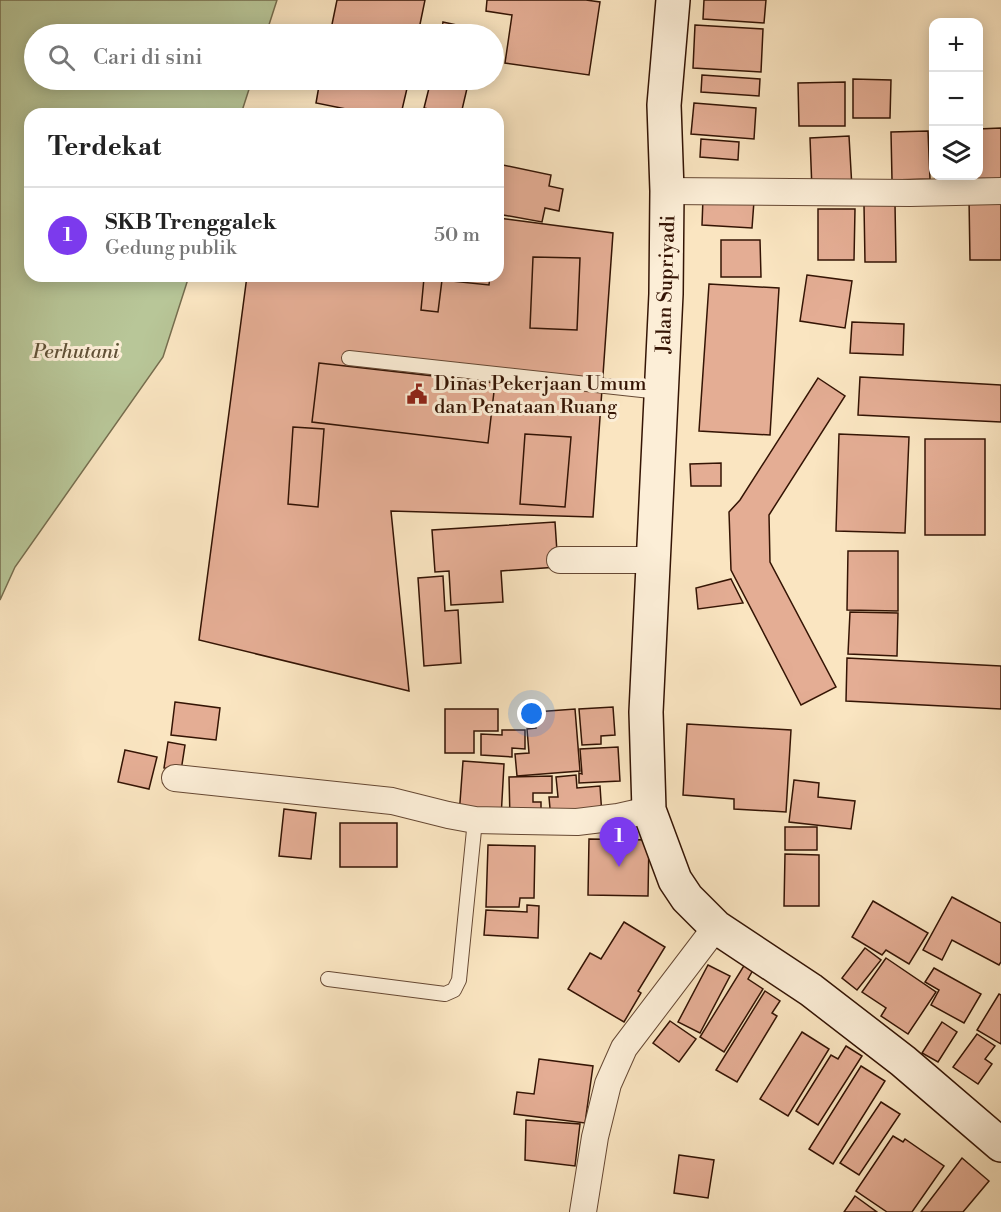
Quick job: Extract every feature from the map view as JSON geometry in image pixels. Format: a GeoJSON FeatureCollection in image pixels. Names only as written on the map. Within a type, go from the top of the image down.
{"type":"FeatureCollection","features":[{"type":"Feature","properties":{"kind":"main road","name":"Jalan Supriyadi"},"geometry":{"type":"LineString","coordinates":[[673,0],[664,105],[667,191],[666,294],[644,560],[649,810],[675,880],[687,898],[716,927],[811,990],[903,1062],[1001,1145]]}},
{"type":"Feature","properties":{"kind":"street"},"geometry":{"type":"LineString","coordinates":[[667,191],[910,193],[1001,191]]}},
{"type":"Feature","properties":{"kind":"street"},"geometry":{"type":"LineString","coordinates":[[560,560],[644,560]]}},
{"type":"Feature","properties":{"kind":"street"},"geometry":{"type":"LineString","coordinates":[[175,778],[392,801],[475,820],[577,822],[618,817],[649,810]]}},
{"type":"Feature","properties":{"kind":"street"},"geometry":{"type":"LineString","coordinates":[[582,1212],[595,1137],[608,1084],[624,1048],[716,927]]}},
{"type":"Feature","properties":{"kind":"lane"},"geometry":{"type":"LineString","coordinates":[[349,358],[657,392]]}},
{"type":"Feature","properties":{"kind":"lane"},"geometry":{"type":"LineString","coordinates":[[328,979],[445,994],[454,990],[459,980],[475,820]]}},
{"type":"Feature","properties":{"kind":"green space","name":"Perhutani"},"geometry":{"type":"Polygon","coordinates":[[[0,0],[277,0],[269,24],[24,24],[24,90],[249,90],[243,108],[24,108],[24,282],[187,282],[163,357],[15,567],[0,600],[0,0]]]}},
{"type":"Feature","properties":{"kind":"building"},"geometry":{"type":"Polygon","coordinates":[[[337,0],[425,0],[420,24],[332,24],[337,0]]]}},
{"type":"Feature","properties":{"kind":"building"},"geometry":{"type":"Polygon","coordinates":[[[487,0],[600,2],[589,75],[505,63],[512,15],[486,11],[487,0]]]}},
{"type":"Feature","properties":{"kind":"building"},"geometry":{"type":"Polygon","coordinates":[[[704,0],[766,0],[764,23],[703,19],[704,0]]]}},
{"type":"Feature","properties":{"kind":"building"},"geometry":{"type":"Polygon","coordinates":[[[695,25],[763,29],[761,72],[693,68],[695,25]]]}},
{"type":"Feature","properties":{"kind":"building"},"geometry":{"type":"Polygon","coordinates":[[[702,75],[760,79],[759,96],[701,92],[702,75]]]}},
{"type":"Feature","properties":{"kind":"building"},"geometry":{"type":"Polygon","coordinates":[[[853,79],[891,80],[890,118],[853,118],[853,79]]]}},
{"type":"Feature","properties":{"kind":"building"},"geometry":{"type":"Polygon","coordinates":[[[845,82],[845,126],[799,126],[798,83],[845,82]]]}},
{"type":"Feature","properties":{"kind":"building"},"geometry":{"type":"Polygon","coordinates":[[[318,90],[407,90],[402,108],[341,108],[316,103],[318,90]]]}},
{"type":"Feature","properties":{"kind":"building"},"geometry":{"type":"Polygon","coordinates":[[[428,90],[467,90],[462,108],[424,108],[428,90]]]}},
{"type":"Feature","properties":{"kind":"building"},"geometry":{"type":"Polygon","coordinates":[[[694,103],[756,108],[754,139],[691,134],[694,103]]]}},
{"type":"Feature","properties":{"kind":"building"},"geometry":{"type":"Polygon","coordinates":[[[1001,128],[1001,180],[976,182],[976,180],[983,180],[983,129],[1001,128]]]}},
{"type":"Feature","properties":{"kind":"building"},"geometry":{"type":"Polygon","coordinates":[[[928,131],[929,179],[892,180],[891,132],[928,131]]]}},
{"type":"Feature","properties":{"kind":"building"},"geometry":{"type":"Polygon","coordinates":[[[849,136],[852,188],[812,190],[810,138],[849,136]]]}},
{"type":"Feature","properties":{"kind":"building"},"geometry":{"type":"Polygon","coordinates":[[[701,139],[739,142],[738,160],[700,157],[701,139]]]}},
{"type":"Feature","properties":{"kind":"building"},"geometry":{"type":"Polygon","coordinates":[[[504,165],[551,175],[549,186],[563,189],[559,211],[545,208],[542,222],[504,215],[504,165]]]}},
{"type":"Feature","properties":{"kind":"building"},"geometry":{"type":"Polygon","coordinates":[[[936,180],[970,180],[970,183],[936,184],[936,180]]]}},
{"type":"Feature","properties":{"kind":"building"},"geometry":{"type":"Polygon","coordinates":[[[703,198],[754,201],[752,228],[702,225],[703,198]]]}},
{"type":"Feature","properties":{"kind":"building"},"geometry":{"type":"Polygon","coordinates":[[[969,198],[1001,198],[1001,260],[970,260],[969,198]]]}},
{"type":"Feature","properties":{"kind":"building"},"geometry":{"type":"Polygon","coordinates":[[[895,204],[896,262],[865,262],[864,205],[895,204]]]}},
{"type":"Feature","properties":{"kind":"building"},"geometry":{"type":"Polygon","coordinates":[[[818,209],[855,209],[854,260],[818,260],[818,209]]]}},
{"type":"Feature","properties":{"kind":"building","name":"Dinas Pekerjaan Umum dan Penataan Ruang"},"geometry":{"type":"Polygon","coordinates":[[[504,219],[613,233],[593,517],[391,511],[409,691],[199,640],[246,282],[504,282],[504,219]]]}},
{"type":"Feature","properties":{"kind":"building"},"geometry":{"type":"Polygon","coordinates":[[[721,240],[760,240],[761,277],[721,277],[721,240]]]}},
{"type":"Feature","properties":{"kind":"building"},"geometry":{"type":"Polygon","coordinates":[[[533,257],[580,258],[577,330],[530,328],[533,257]]]}},
{"type":"Feature","properties":{"kind":"building"},"geometry":{"type":"Polygon","coordinates":[[[807,275],[852,281],[845,328],[800,321],[807,275]]]}},
{"type":"Feature","properties":{"kind":"building"},"geometry":{"type":"Polygon","coordinates":[[[424,282],[442,282],[438,312],[421,310],[424,282]]]}},
{"type":"Feature","properties":{"kind":"building"},"geometry":{"type":"Polygon","coordinates":[[[461,282],[489,282],[489,285],[461,282]]]}},
{"type":"Feature","properties":{"kind":"building"},"geometry":{"type":"Polygon","coordinates":[[[709,284],[779,288],[770,435],[699,431],[709,284]]]}},
{"type":"Feature","properties":{"kind":"building"},"geometry":{"type":"Polygon","coordinates":[[[852,322],[904,324],[903,355],[850,353],[852,322]]]}},
{"type":"Feature","properties":{"kind":"building"},"geometry":{"type":"Polygon","coordinates":[[[319,363],[495,383],[488,443],[312,422],[319,363]]]}},
{"type":"Feature","properties":{"kind":"building"},"geometry":{"type":"Polygon","coordinates":[[[860,377],[1001,385],[1001,422],[858,415],[860,377]]]}},
{"type":"Feature","properties":{"kind":"building"},"geometry":{"type":"Polygon","coordinates":[[[818,378],[845,396],[769,515],[770,562],[836,687],[801,705],[731,570],[729,512],[740,500],[818,378]]]}},
{"type":"Feature","properties":{"kind":"building"},"geometry":{"type":"Polygon","coordinates":[[[293,427],[324,429],[318,507],[288,504],[293,427]]]}},
{"type":"Feature","properties":{"kind":"building"},"geometry":{"type":"Polygon","coordinates":[[[525,434],[571,437],[565,507],[520,504],[525,434]]]}},
{"type":"Feature","properties":{"kind":"building"},"geometry":{"type":"Polygon","coordinates":[[[839,434],[909,437],[905,533],[836,531],[839,434]]]}},
{"type":"Feature","properties":{"kind":"building"},"geometry":{"type":"Polygon","coordinates":[[[925,439],[985,439],[985,535],[925,535],[925,439]]]}},
{"type":"Feature","properties":{"kind":"building"},"geometry":{"type":"Polygon","coordinates":[[[721,463],[721,486],[691,486],[690,464],[721,463]]]}},
{"type":"Feature","properties":{"kind":"building"},"geometry":{"type":"Polygon","coordinates":[[[555,522],[558,567],[501,571],[503,602],[451,605],[449,571],[435,572],[432,530],[555,522]]]}},
{"type":"Feature","properties":{"kind":"building"},"geometry":{"type":"Polygon","coordinates":[[[848,551],[898,551],[898,611],[847,610],[848,551]]]}},
{"type":"Feature","properties":{"kind":"building"},"geometry":{"type":"Polygon","coordinates":[[[443,576],[445,611],[458,610],[461,663],[424,666],[418,578],[443,576]]]}},
{"type":"Feature","properties":{"kind":"building"},"geometry":{"type":"Polygon","coordinates":[[[731,579],[743,603],[698,609],[696,588],[731,579]]]}},
{"type":"Feature","properties":{"kind":"building"},"geometry":{"type":"Polygon","coordinates":[[[850,612],[898,613],[897,656],[848,654],[850,612]]]}},
{"type":"Feature","properties":{"kind":"building"},"geometry":{"type":"Polygon","coordinates":[[[847,658],[1001,666],[1001,709],[846,701],[847,658]]]}},
{"type":"Feature","properties":{"kind":"building"},"geometry":{"type":"Polygon","coordinates":[[[175,702],[220,708],[216,740],[171,735],[175,702]]]}},
{"type":"Feature","properties":{"kind":"building"},"geometry":{"type":"Polygon","coordinates":[[[613,707],[615,735],[601,736],[601,744],[582,745],[579,709],[613,707]]]}},
{"type":"Feature","properties":{"kind":"building"},"geometry":{"type":"Polygon","coordinates":[[[445,709],[498,709],[498,731],[474,731],[474,753],[445,753],[445,709]]]}},
{"type":"Feature","properties":{"kind":"building"},"geometry":{"type":"Polygon","coordinates":[[[575,709],[580,771],[517,776],[515,754],[529,753],[527,729],[536,728],[535,712],[575,709]]]}},
{"type":"Feature","properties":{"kind":"building"},"geometry":{"type":"Polygon","coordinates":[[[687,724],[791,730],[786,812],[734,809],[734,799],[683,795],[687,724]]]}},
{"type":"Feature","properties":{"kind":"building"},"geometry":{"type":"Polygon","coordinates":[[[502,730],[525,730],[525,749],[512,748],[512,757],[481,755],[481,734],[502,735],[502,730]]]}},
{"type":"Feature","properties":{"kind":"building"},"geometry":{"type":"Polygon","coordinates":[[[168,742],[185,745],[181,771],[164,768],[168,742]]]}},
{"type":"Feature","properties":{"kind":"building"},"geometry":{"type":"Polygon","coordinates":[[[618,747],[620,781],[579,783],[579,773],[582,774],[580,749],[618,747]]]}},
{"type":"Feature","properties":{"kind":"building"},"geometry":{"type":"Polygon","coordinates":[[[125,750],[157,757],[149,789],[118,782],[125,750]]]}},
{"type":"Feature","properties":{"kind":"building"},"geometry":{"type":"Polygon","coordinates":[[[463,761],[504,764],[501,818],[459,816],[463,761]]]}},
{"type":"Feature","properties":{"kind":"building"},"geometry":{"type":"Polygon","coordinates":[[[576,775],[577,788],[600,786],[602,816],[551,820],[549,797],[558,797],[556,777],[576,775]]]}},
{"type":"Feature","properties":{"kind":"building"},"geometry":{"type":"Polygon","coordinates":[[[552,776],[552,793],[533,793],[533,802],[541,802],[541,819],[510,819],[509,777],[552,776]]]}},
{"type":"Feature","properties":{"kind":"building"},"geometry":{"type":"Polygon","coordinates":[[[794,780],[819,783],[818,797],[855,801],[851,829],[789,822],[794,780]]]}},
{"type":"Feature","properties":{"kind":"building"},"geometry":{"type":"Polygon","coordinates":[[[284,809],[316,813],[311,859],[279,856],[284,809]]]}},
{"type":"Feature","properties":{"kind":"building"},"geometry":{"type":"Polygon","coordinates":[[[340,823],[397,823],[397,867],[340,867],[340,823]]]}},
{"type":"Feature","properties":{"kind":"building"},"geometry":{"type":"Polygon","coordinates":[[[785,827],[817,827],[817,850],[785,850],[785,827]]]}},
{"type":"Feature","properties":{"kind":"building"},"geometry":{"type":"Polygon","coordinates":[[[589,839],[649,840],[648,896],[588,895],[589,839]]]}},
{"type":"Feature","properties":{"kind":"building"},"geometry":{"type":"Polygon","coordinates":[[[488,845],[535,846],[534,898],[520,898],[519,907],[486,907],[488,845]]]}},
{"type":"Feature","properties":{"kind":"building"},"geometry":{"type":"Polygon","coordinates":[[[785,854],[819,855],[819,906],[784,906],[785,854]]]}},
{"type":"Feature","properties":{"kind":"building"},"geometry":{"type":"Polygon","coordinates":[[[952,897],[1001,923],[1001,962],[999,965],[952,940],[942,960],[923,950],[952,897]]]}},
{"type":"Feature","properties":{"kind":"building"},"geometry":{"type":"Polygon","coordinates":[[[873,901],[928,933],[909,964],[886,950],[882,955],[852,937],[873,901]]]}},
{"type":"Feature","properties":{"kind":"building"},"geometry":{"type":"Polygon","coordinates":[[[527,905],[539,906],[538,938],[484,935],[486,910],[527,912],[527,905]]]}},
{"type":"Feature","properties":{"kind":"building"},"geometry":{"type":"Polygon","coordinates":[[[624,922],[665,947],[638,991],[641,993],[624,1022],[568,989],[590,953],[601,959],[624,922]]]}},
{"type":"Feature","properties":{"kind":"building"},"geometry":{"type":"Polygon","coordinates":[[[865,948],[881,960],[857,990],[842,978],[865,948]]]}},
{"type":"Feature","properties":{"kind":"building"},"geometry":{"type":"Polygon","coordinates":[[[886,958],[936,992],[908,1034],[881,1016],[886,1008],[862,992],[886,958]]]}},
{"type":"Feature","properties":{"kind":"building"},"geometry":{"type":"Polygon","coordinates":[[[745,964],[753,970],[748,979],[763,989],[724,1052],[700,1037],[745,964]]]}},
{"type":"Feature","properties":{"kind":"building"},"geometry":{"type":"Polygon","coordinates":[[[708,965],[730,976],[700,1033],[678,1022],[708,965]]]}},
{"type":"Feature","properties":{"kind":"building"},"geometry":{"type":"Polygon","coordinates":[[[934,968],[981,994],[964,1023],[931,1005],[939,990],[925,982],[934,968]]]}},
{"type":"Feature","properties":{"kind":"building"},"geometry":{"type":"Polygon","coordinates":[[[765,991],[780,1001],[772,1013],[777,1016],[737,1082],[716,1070],[765,991]]]}},
{"type":"Feature","properties":{"kind":"building"},"geometry":{"type":"Polygon","coordinates":[[[999,994],[1001,995],[1001,1044],[977,1030],[999,994]]]}},
{"type":"Feature","properties":{"kind":"building"},"geometry":{"type":"Polygon","coordinates":[[[670,1021],[696,1039],[679,1062],[653,1043],[670,1021]]]}},
{"type":"Feature","properties":{"kind":"building"},"geometry":{"type":"Polygon","coordinates":[[[942,1022],[957,1032],[938,1062],[922,1053],[942,1022]]]}},
{"type":"Feature","properties":{"kind":"building"},"geometry":{"type":"Polygon","coordinates":[[[802,1032],[829,1049],[788,1116],[760,1099],[802,1032]]]}},
{"type":"Feature","properties":{"kind":"building"},"geometry":{"type":"Polygon","coordinates":[[[977,1034],[995,1046],[985,1059],[992,1064],[978,1084],[953,1067],[977,1034]]]}},
{"type":"Feature","properties":{"kind":"building"},"geometry":{"type":"Polygon","coordinates":[[[846,1046],[862,1056],[818,1125],[796,1111],[831,1055],[838,1059],[846,1046]]]}},
{"type":"Feature","properties":{"kind":"building"},"geometry":{"type":"Polygon","coordinates":[[[539,1059],[593,1066],[585,1123],[514,1114],[517,1092],[534,1094],[539,1059]]]}},
{"type":"Feature","properties":{"kind":"building"},"geometry":{"type":"Polygon","coordinates":[[[861,1066],[885,1081],[833,1164],[809,1149],[861,1066]]]}},
{"type":"Feature","properties":{"kind":"building"},"geometry":{"type":"Polygon","coordinates":[[[881,1102],[900,1114],[859,1175],[840,1163],[881,1102]]]}},
{"type":"Feature","properties":{"kind":"building"},"geometry":{"type":"Polygon","coordinates":[[[526,1120],[580,1124],[575,1166],[525,1160],[526,1120]]]}},
{"type":"Feature","properties":{"kind":"building"},"geometry":{"type":"Polygon","coordinates":[[[893,1136],[903,1142],[905,1139],[944,1166],[912,1212],[887,1212],[856,1191],[893,1136]]]}},
{"type":"Feature","properties":{"kind":"building"},"geometry":{"type":"Polygon","coordinates":[[[679,1155],[714,1160],[708,1198],[674,1193],[679,1155]]]}},
{"type":"Feature","properties":{"kind":"building"},"geometry":{"type":"Polygon","coordinates":[[[962,1158],[989,1181],[963,1212],[921,1212],[962,1158]]]}},
{"type":"Feature","properties":{"kind":"building"},"geometry":{"type":"Polygon","coordinates":[[[855,1196],[877,1212],[844,1212],[855,1196]]]}},
{"type":"Feature","properties":{"kind":"place","name":"Dinas Pekerjaan Umum dan Penataan Ruang"},"geometry":{"type":"Point","coordinates":[417,394]}},
{"type":"Feature","properties":{"kind":"place","name":"SKB Trenggalek"},"geometry":{"type":"Point","coordinates":[619,867]}}]}
